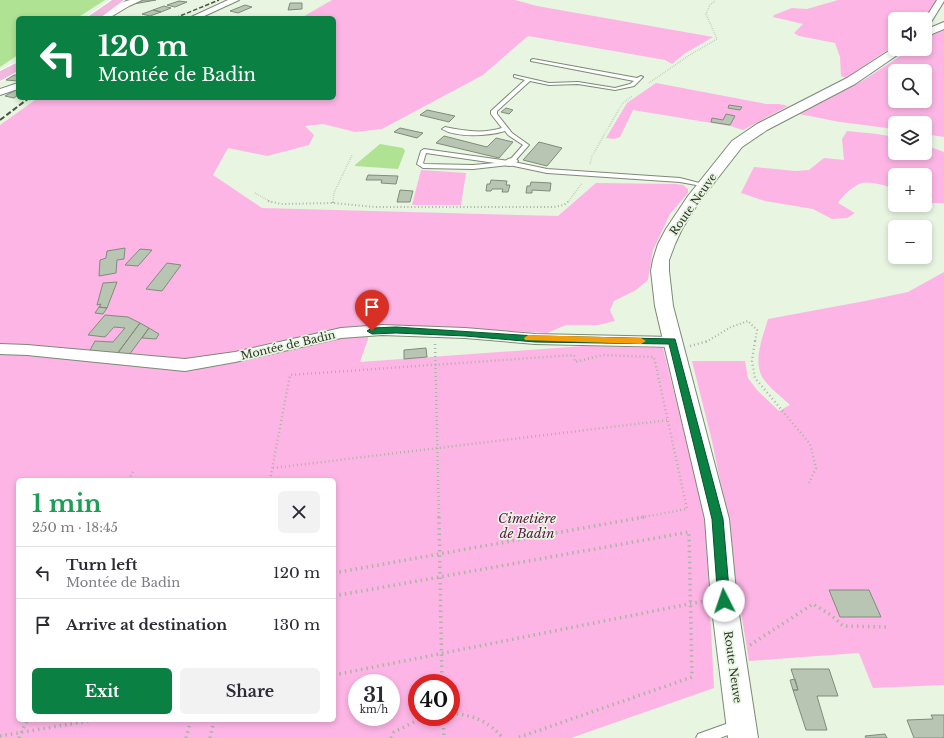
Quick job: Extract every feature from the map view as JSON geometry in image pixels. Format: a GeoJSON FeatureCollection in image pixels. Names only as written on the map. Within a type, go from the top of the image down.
{"type":"FeatureCollection","features":[{"type":"Feature","properties":{"kind":"main road"},"geometry":{"type":"LineString","coordinates":[[95,16],[119,0]]}},
{"type":"Feature","properties":{"kind":"main road"},"geometry":{"type":"LineString","coordinates":[[0,77],[16,67]]}},
{"type":"Feature","properties":{"kind":"street"},"geometry":{"type":"LineString","coordinates":[[106,16],[126,4],[138,0]]}},
{"type":"Feature","properties":{"kind":"street"},"geometry":{"type":"LineString","coordinates":[[197,16],[236,0]]}},
{"type":"Feature","properties":{"kind":"street"},"geometry":{"type":"LineString","coordinates":[[932,14],[941,0]]}},
{"type":"Feature","properties":{"kind":"street"},"geometry":{"type":"LineString","coordinates":[[932,31],[944,25]]}},
{"type":"Feature","properties":{"kind":"street","name":"Route Neuve"},"geometry":{"type":"LineString","coordinates":[[743,731],[730,655],[724,601],[718,519],[673,345],[661,286],[661,260],[676,226],[737,144],[750,134],[850,81],[889,56]]}},
{"type":"Feature","properties":{"kind":"street"},"geometry":{"type":"LineString","coordinates":[[0,92],[16,87]]}},
{"type":"Feature","properties":{"kind":"street","name":"Montée de Badin"},"geometry":{"type":"LineString","coordinates":[[0,349],[28,350],[186,365],[236,357],[341,333],[382,330],[673,345]]}},
{"type":"Feature","properties":{"kind":"lane"},"geometry":{"type":"LineString","coordinates":[[516,76],[549,84],[578,83],[614,89],[632,85],[639,79],[533,60]]}},
{"type":"Feature","properties":{"kind":"lane"},"geometry":{"type":"LineString","coordinates":[[528,80],[494,111],[494,114],[505,129],[526,144],[511,162],[473,167],[423,166],[420,164],[424,151],[511,162],[547,171],[587,175],[668,179],[687,181],[705,186]]}},
{"type":"Feature","properties":{"kind":"lane"},"geometry":{"type":"LineString","coordinates":[[445,129],[474,135],[492,133],[505,129]]}},
{"type":"Feature","properties":{"kind":"lane"},"geometry":{"type":"LineString","coordinates":[[702,738],[743,731]]}},
{"type":"Feature","properties":{"kind":"path"},"geometry":{"type":"LineString","coordinates":[[645,86],[684,58],[717,39],[707,20],[706,12],[707,7],[716,0]]}},
{"type":"Feature","properties":{"kind":"path"},"geometry":{"type":"LineString","coordinates":[[255,193],[269,201],[281,204],[333,203],[375,207],[562,206],[570,202],[587,175],[592,156],[622,104],[632,96]]}},
{"type":"Feature","properties":{"kind":"path"},"geometry":{"type":"LineString","coordinates":[[333,203],[334,193],[352,155]]}},
{"type":"Feature","properties":{"kind":"path"},"geometry":{"type":"LineString","coordinates":[[673,345],[698,346],[731,327],[748,321],[757,330],[752,361],[755,378],[810,444],[816,468],[809,483]]}},
{"type":"Feature","properties":{"kind":"path"},"geometry":{"type":"LineString","coordinates":[[435,332],[442,674]]}},
{"type":"Feature","properties":{"kind":"path"},"geometry":{"type":"LineString","coordinates":[[270,478],[290,375],[574,355],[575,362],[603,355],[654,357],[687,509],[336,573]]}},
{"type":"Feature","properties":{"kind":"path"},"geometry":{"type":"LineString","coordinates":[[272,468],[691,418]]}},
{"type":"Feature","properties":{"kind":"path"},"geometry":{"type":"LineString","coordinates":[[130,478],[133,470]]}},
{"type":"Feature","properties":{"kind":"path"},"geometry":{"type":"LineString","coordinates":[[336,596],[689,532],[692,677],[517,738]]}},
{"type":"Feature","properties":{"kind":"path"},"geometry":{"type":"LineString","coordinates":[[336,675],[690,603],[710,600],[724,601]]}},
{"type":"Feature","properties":{"kind":"path"},"geometry":{"type":"LineString","coordinates":[[730,655],[762,639],[798,612],[813,604],[831,615],[843,626],[888,627]]}},
{"type":"Feature","properties":{"kind":"path"},"geometry":{"type":"LineString","coordinates":[[460,714],[477,717],[493,726],[503,738]]}},
{"type":"Feature","properties":{"kind":"path"},"geometry":{"type":"LineString","coordinates":[[19,738],[25,722]]}},
{"type":"Feature","properties":{"kind":"path"},"geometry":{"type":"LineString","coordinates":[[0,736],[82,722]]}},
{"type":"Feature","properties":{"kind":"path"},"geometry":{"type":"LineString","coordinates":[[186,738],[190,722]]}},
{"type":"Feature","properties":{"kind":"path"},"geometry":{"type":"LineString","coordinates":[[210,738],[214,722]]}},
{"type":"Feature","properties":{"kind":"path"},"geometry":{"type":"LineString","coordinates":[[391,738],[394,732],[408,725]]}},
{"type":"Feature","properties":{"kind":"path"},"geometry":{"type":"LineString","coordinates":[[443,726],[444,738]]}},
{"type":"Feature","properties":{"kind":"green space","name":"Cimetière de Badin"},"geometry":{"type":"Polygon","coordinates":[[[332,0],[515,0],[537,6],[713,37],[684,54],[672,64],[665,60],[528,36],[483,75],[382,129],[355,132],[323,124],[305,126],[314,135],[309,145],[267,156],[228,148],[213,175],[262,208],[558,216],[596,183],[676,184],[683,185],[688,189],[688,193],[670,214],[653,250],[648,280],[636,290],[614,301],[610,310],[615,321],[598,325],[566,325],[547,333],[445,328],[368,328],[368,339],[360,362],[584,346],[663,348],[705,516],[714,688],[571,738],[0,738],[0,125],[35,100],[336,100],[336,16],[304,16],[332,0]]]}},
{"type":"Feature","properties":{"kind":"green space"},"geometry":{"type":"Polygon","coordinates":[[[838,0],[936,0],[929,12],[888,12],[888,50],[846,78],[841,76],[840,57],[835,43],[799,36],[794,33],[803,24],[773,17],[774,15],[792,8],[807,9],[838,0]]]}},
{"type":"Feature","properties":{"kind":"green space"},"geometry":{"type":"Polygon","coordinates":[[[944,29],[944,137],[932,135],[932,116],[888,116],[888,128],[840,122],[799,114],[864,80],[888,64],[888,108],[932,108],[932,64],[888,64],[900,56],[932,56],[932,35],[944,29]]]}},
{"type":"Feature","properties":{"kind":"green space"},"geometry":{"type":"Polygon","coordinates":[[[656,83],[766,104],[788,106],[743,130],[730,126],[633,110],[620,137],[614,139],[606,138],[627,103],[656,83]]]}},
{"type":"Feature","properties":{"kind":"green space"},"geometry":{"type":"Polygon","coordinates":[[[847,131],[888,136],[888,160],[932,160],[932,148],[944,152],[944,203],[932,203],[932,168],[888,168],[888,187],[870,183],[863,183],[856,186],[838,203],[855,213],[847,218],[832,219],[813,209],[765,201],[741,193],[754,167],[795,171],[809,170],[824,158],[844,160],[842,139],[847,131]]]}},
{"type":"Feature","properties":{"kind":"green space"},"geometry":{"type":"Polygon","coordinates":[[[421,170],[466,173],[461,205],[412,205],[421,170]]]}},
{"type":"Feature","properties":{"kind":"green space"},"geometry":{"type":"Polygon","coordinates":[[[944,272],[944,685],[873,688],[859,653],[749,661],[730,545],[726,510],[712,441],[692,361],[745,361],[748,378],[757,390],[779,411],[790,405],[765,381],[761,374],[758,359],[761,342],[768,319],[908,292],[944,272]]]}},
{"type":"Feature","properties":{"kind":"shaded area"},"geometry":{"type":"Polygon","coordinates":[[[0,0],[105,0],[80,16],[16,16],[16,56],[0,67],[0,0]]]}},
{"type":"Feature","properties":{"kind":"shaded area"},"geometry":{"type":"Polygon","coordinates":[[[380,144],[403,148],[405,151],[398,169],[355,166],[355,165],[380,144]]]}},
{"type":"Feature","properties":{"kind":"building"},"geometry":{"type":"Polygon","coordinates":[[[143,0],[156,0],[128,5],[143,0]]]}},
{"type":"Feature","properties":{"kind":"building"},"geometry":{"type":"Polygon","coordinates":[[[179,1],[187,2],[175,7],[167,5],[179,1]]]}},
{"type":"Feature","properties":{"kind":"building"},"geometry":{"type":"Polygon","coordinates":[[[290,3],[302,3],[302,9],[288,10],[290,3]]]}},
{"type":"Feature","properties":{"kind":"building"},"geometry":{"type":"Polygon","coordinates":[[[245,5],[252,7],[238,13],[230,11],[245,5]]]}},
{"type":"Feature","properties":{"kind":"building"},"geometry":{"type":"Polygon","coordinates":[[[164,6],[171,8],[161,12],[153,10],[164,6]]]}},
{"type":"Feature","properties":{"kind":"building"},"geometry":{"type":"Polygon","coordinates":[[[153,10],[161,12],[150,16],[142,14],[153,10]]]}},
{"type":"Feature","properties":{"kind":"building"},"geometry":{"type":"Polygon","coordinates":[[[14,75],[16,75],[16,81],[6,80],[14,75]]]}},
{"type":"Feature","properties":{"kind":"building"},"geometry":{"type":"Polygon","coordinates":[[[16,90],[16,96],[14,98],[5,96],[16,90]]]}},
{"type":"Feature","properties":{"kind":"building"},"geometry":{"type":"Polygon","coordinates":[[[729,105],[742,107],[740,110],[728,108],[729,105]]]}},
{"type":"Feature","properties":{"kind":"building"},"geometry":{"type":"Polygon","coordinates":[[[506,108],[513,110],[509,114],[501,112],[506,108]]]}},
{"type":"Feature","properties":{"kind":"building"},"geometry":{"type":"Polygon","coordinates":[[[427,110],[455,116],[449,122],[420,115],[427,110]]]}},
{"type":"Feature","properties":{"kind":"building"},"geometry":{"type":"Polygon","coordinates":[[[726,114],[735,116],[730,125],[711,122],[712,118],[723,120],[726,114]]]}},
{"type":"Feature","properties":{"kind":"building"},"geometry":{"type":"Polygon","coordinates":[[[400,128],[423,133],[417,138],[394,132],[400,128]]]}},
{"type":"Feature","properties":{"kind":"building"},"geometry":{"type":"Polygon","coordinates":[[[444,136],[487,147],[496,138],[513,142],[499,158],[436,143],[444,136]]]}},
{"type":"Feature","properties":{"kind":"building"},"geometry":{"type":"Polygon","coordinates":[[[539,142],[562,148],[547,166],[523,160],[539,142]]]}},
{"type":"Feature","properties":{"kind":"building"},"geometry":{"type":"Polygon","coordinates":[[[368,175],[398,176],[396,184],[381,183],[382,180],[366,180],[368,175]]]}},
{"type":"Feature","properties":{"kind":"building"},"geometry":{"type":"Polygon","coordinates":[[[491,180],[507,181],[506,185],[510,185],[508,192],[502,192],[503,189],[492,189],[491,191],[486,191],[487,184],[490,184],[491,180]]]}},
{"type":"Feature","properties":{"kind":"building"},"geometry":{"type":"Polygon","coordinates":[[[531,182],[551,183],[550,191],[532,190],[532,193],[526,193],[527,186],[530,186],[531,182]]]}},
{"type":"Feature","properties":{"kind":"building"},"geometry":{"type":"Polygon","coordinates":[[[400,190],[413,191],[410,202],[397,202],[400,190]]]}},
{"type":"Feature","properties":{"kind":"building"},"geometry":{"type":"Polygon","coordinates":[[[125,248],[124,259],[117,260],[116,273],[99,276],[100,260],[106,258],[107,251],[125,248]]]}},
{"type":"Feature","properties":{"kind":"building"},"geometry":{"type":"Polygon","coordinates":[[[140,249],[152,250],[138,266],[125,265],[140,249]]]}},
{"type":"Feature","properties":{"kind":"building"},"geometry":{"type":"Polygon","coordinates":[[[167,263],[181,265],[162,291],[146,289],[167,263]]]}},
{"type":"Feature","properties":{"kind":"building"},"geometry":{"type":"Polygon","coordinates":[[[117,282],[107,308],[99,307],[101,304],[97,305],[103,283],[117,282]]]}},
{"type":"Feature","properties":{"kind":"building"},"geometry":{"type":"Polygon","coordinates":[[[99,307],[107,308],[103,314],[95,313],[99,307]]]}},
{"type":"Feature","properties":{"kind":"building"},"geometry":{"type":"Polygon","coordinates":[[[105,315],[128,317],[140,323],[117,354],[90,350],[95,341],[113,342],[125,328],[114,327],[105,337],[88,335],[105,315]]]}},
{"type":"Feature","properties":{"kind":"building"},"geometry":{"type":"Polygon","coordinates":[[[140,323],[149,328],[129,355],[117,354],[140,323]]]}},
{"type":"Feature","properties":{"kind":"building"},"geometry":{"type":"Polygon","coordinates":[[[149,328],[159,334],[156,339],[142,338],[149,328]]]}},
{"type":"Feature","properties":{"kind":"building"},"geometry":{"type":"Polygon","coordinates":[[[426,348],[427,357],[404,359],[404,350],[426,348]]]}},
{"type":"Feature","properties":{"kind":"building"},"geometry":{"type":"Polygon","coordinates":[[[829,590],[869,590],[881,617],[840,617],[829,590]]]}},
{"type":"Feature","properties":{"kind":"building"},"geometry":{"type":"Polygon","coordinates":[[[791,669],[829,669],[838,696],[817,696],[827,730],[806,730],[793,690],[798,690],[791,669]]]}},
{"type":"Feature","properties":{"kind":"building"},"geometry":{"type":"Polygon","coordinates":[[[795,679],[798,690],[793,690],[790,680],[795,679]]]}},
{"type":"Feature","properties":{"kind":"building"},"geometry":{"type":"Polygon","coordinates":[[[931,715],[944,715],[944,738],[914,738],[907,720],[933,719],[931,715]]]}},
{"type":"Feature","properties":{"kind":"building"},"geometry":{"type":"Polygon","coordinates":[[[885,734],[887,738],[866,738],[865,736],[885,734]]]}},
{"type":"Feature","properties":{"kind":"railway"},"geometry":{"type":"LineString","coordinates":[[180,16],[219,0]]}},
{"type":"Feature","properties":{"kind":"railway"},"geometry":{"type":"LineString","coordinates":[[0,120],[26,100]]}},
{"type":"Feature","properties":{"kind":"slow traffic"},"geometry":{"type":"LineString","coordinates":[[528,338],[641,341]]}},
{"type":"Feature","properties":{"kind":"route"},"geometry":{"type":"LineString","coordinates":[[372,331],[396,330],[465,333],[535,339],[672,342],[718,519],[724,601]]}}]}
